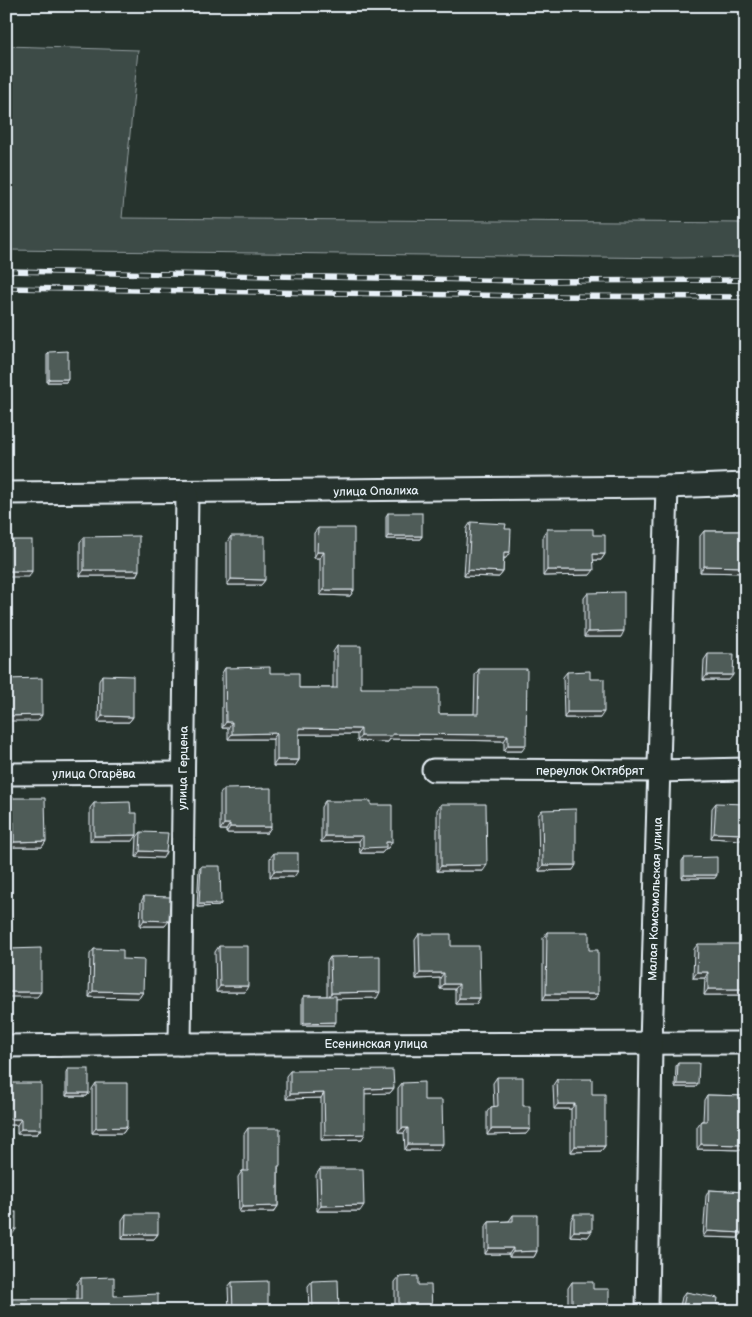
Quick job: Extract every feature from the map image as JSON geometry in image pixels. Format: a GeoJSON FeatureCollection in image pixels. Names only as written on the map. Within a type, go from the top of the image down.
{"type":"FeatureCollection","features":[{"type":"Feature","properties":{"kind":"street","name":"улица Опалиха"},"geometry":{"type":"LineString","coordinates":[[6,493],[187,493],[667,487],[746,484]]}},
{"type":"Feature","properties":{"kind":"street","name":"Малая Комсомольская улица"},"geometry":{"type":"LineString","coordinates":[[647,1311],[651,1044],[667,487]]}},
{"type":"Feature","properties":{"kind":"street","name":"улица Герцена"},"geometry":{"type":"LineString","coordinates":[[180,1044],[187,493]]}},
{"type":"Feature","properties":{"kind":"street","name":"переулок Октябрят"},"geometry":{"type":"LineString","coordinates":[[434,770],[658,771],[746,769]]}},
{"type":"Feature","properties":{"kind":"street","name":"улица Огарёва"},"geometry":{"type":"LineString","coordinates":[[6,774],[183,773]]}},
{"type":"Feature","properties":{"kind":"street","name":"Есенинская улица"},"geometry":{"type":"LineString","coordinates":[[6,1046],[746,1043]]}},
{"type":"Feature","properties":{"kind":"shaded area"},"geometry":{"type":"Polygon","coordinates":[[[6,46],[138,50],[122,218],[746,223],[746,257],[679,258],[6,250],[6,46]]]}},
{"type":"Feature","properties":{"kind":"building"},"geometry":{"type":"Polygon","coordinates":[[[68,351],[68,379],[49,379],[49,352],[68,351]]]}},
{"type":"Feature","properties":{"kind":"building"},"geometry":{"type":"Polygon","coordinates":[[[388,513],[422,513],[422,536],[388,536],[388,513]]]}},
{"type":"Feature","properties":{"kind":"building"},"geometry":{"type":"Polygon","coordinates":[[[471,522],[506,524],[505,529],[511,529],[510,552],[504,552],[503,572],[468,570],[471,522]]]}},
{"type":"Feature","properties":{"kind":"building"},"geometry":{"type":"Polygon","coordinates":[[[318,528],[354,528],[354,590],[324,590],[324,552],[317,552],[318,528]]]}},
{"type":"Feature","properties":{"kind":"building"},"geometry":{"type":"Polygon","coordinates":[[[547,529],[593,529],[593,535],[605,535],[605,554],[593,554],[594,570],[547,570],[547,529]]]}},
{"type":"Feature","properties":{"kind":"building"},"geometry":{"type":"Polygon","coordinates":[[[704,531],[746,531],[746,567],[704,566],[704,531]]]}},
{"type":"Feature","properties":{"kind":"building"},"geometry":{"type":"Polygon","coordinates":[[[139,536],[139,570],[84,570],[84,537],[139,536]]]}},
{"type":"Feature","properties":{"kind":"building"},"geometry":{"type":"Polygon","coordinates":[[[231,536],[265,536],[265,580],[231,579],[231,536]]]}},
{"type":"Feature","properties":{"kind":"building"},"geometry":{"type":"Polygon","coordinates":[[[6,540],[32,540],[32,571],[6,571],[6,540]]]}},
{"type":"Feature","properties":{"kind":"building"},"geometry":{"type":"Polygon","coordinates":[[[624,592],[624,631],[588,632],[588,593],[624,592]]]}},
{"type":"Feature","properties":{"kind":"building"},"geometry":{"type":"Polygon","coordinates":[[[337,646],[361,646],[361,688],[439,688],[439,714],[478,714],[479,669],[527,669],[526,745],[508,745],[508,735],[392,734],[392,736],[361,736],[361,729],[299,728],[299,760],[277,760],[277,733],[232,734],[232,722],[226,722],[225,668],[270,667],[270,673],[299,673],[299,688],[337,688],[337,646]]]}},
{"type":"Feature","properties":{"kind":"building"},"geometry":{"type":"Polygon","coordinates":[[[708,654],[734,654],[733,675],[707,675],[708,654]]]}},
{"type":"Feature","properties":{"kind":"building"},"geometry":{"type":"Polygon","coordinates":[[[590,671],[590,679],[604,679],[604,712],[567,712],[567,672],[590,671]]]}},
{"type":"Feature","properties":{"kind":"building"},"geometry":{"type":"Polygon","coordinates":[[[102,675],[133,676],[133,717],[102,716],[102,675]]]}},
{"type":"Feature","properties":{"kind":"building"},"geometry":{"type":"Polygon","coordinates":[[[42,678],[42,715],[6,716],[6,679],[42,678]]]}},
{"type":"Feature","properties":{"kind":"building"},"geometry":{"type":"Polygon","coordinates":[[[271,788],[271,827],[230,827],[230,824],[224,824],[224,789],[271,788]]]}},
{"type":"Feature","properties":{"kind":"building"},"geometry":{"type":"Polygon","coordinates":[[[6,798],[45,798],[46,841],[14,842],[14,822],[6,822],[6,798]]]}},
{"type":"Feature","properties":{"kind":"building"},"geometry":{"type":"Polygon","coordinates":[[[325,801],[371,801],[371,805],[392,805],[392,842],[386,842],[386,847],[363,848],[363,836],[325,836],[325,801]]]}},
{"type":"Feature","properties":{"kind":"building"},"geometry":{"type":"Polygon","coordinates":[[[130,802],[131,813],[137,813],[137,835],[94,836],[94,803],[130,802]]]}},
{"type":"Feature","properties":{"kind":"building"},"geometry":{"type":"Polygon","coordinates":[[[716,803],[746,804],[745,834],[714,833],[716,803]]]}},
{"type":"Feature","properties":{"kind":"building"},"geometry":{"type":"Polygon","coordinates":[[[441,804],[486,804],[487,865],[441,866],[441,804]]]}},
{"type":"Feature","properties":{"kind":"building"},"geometry":{"type":"Polygon","coordinates":[[[576,809],[576,865],[543,865],[542,810],[576,809]]]}},
{"type":"Feature","properties":{"kind":"building"},"geometry":{"type":"Polygon","coordinates":[[[141,832],[168,833],[166,852],[140,851],[141,832]]]}},
{"type":"Feature","properties":{"kind":"building"},"geometry":{"type":"Polygon","coordinates":[[[274,853],[298,853],[298,871],[274,871],[274,853]]]}},
{"type":"Feature","properties":{"kind":"building"},"geometry":{"type":"Polygon","coordinates":[[[717,857],[717,875],[684,875],[684,858],[717,857]]]}},
{"type":"Feature","properties":{"kind":"building"},"geometry":{"type":"Polygon","coordinates":[[[201,866],[220,866],[221,904],[199,904],[201,866]]]}},
{"type":"Feature","properties":{"kind":"building"},"geometry":{"type":"Polygon","coordinates":[[[144,896],[170,897],[169,921],[144,920],[144,896]]]}},
{"type":"Feature","properties":{"kind":"building"},"geometry":{"type":"Polygon","coordinates":[[[547,932],[589,932],[589,950],[598,950],[598,994],[546,994],[547,932]]]}},
{"type":"Feature","properties":{"kind":"building"},"geometry":{"type":"Polygon","coordinates":[[[419,934],[451,934],[451,946],[479,946],[480,998],[459,998],[459,984],[444,984],[444,973],[420,973],[419,934]]]}},
{"type":"Feature","properties":{"kind":"building"},"geometry":{"type":"Polygon","coordinates":[[[6,944],[8,944],[8,949],[41,948],[41,992],[6,992],[6,944]]]}},
{"type":"Feature","properties":{"kind":"building"},"geometry":{"type":"Polygon","coordinates":[[[698,944],[746,944],[746,989],[708,989],[708,972],[697,972],[698,944]]]}},
{"type":"Feature","properties":{"kind":"building"},"geometry":{"type":"Polygon","coordinates":[[[219,946],[248,946],[248,986],[220,986],[219,946]]]}},
{"type":"Feature","properties":{"kind":"building"},"geometry":{"type":"Polygon","coordinates":[[[94,949],[123,950],[123,959],[144,960],[143,992],[93,991],[94,949]]]}},
{"type":"Feature","properties":{"kind":"building"},"geometry":{"type":"Polygon","coordinates":[[[380,956],[380,992],[331,993],[330,957],[380,956]]]}},
{"type":"Feature","properties":{"kind":"building"},"geometry":{"type":"Polygon","coordinates":[[[304,996],[336,996],[336,1022],[304,1023],[304,996]]]}},
{"type":"Feature","properties":{"kind":"building"},"geometry":{"type":"Polygon","coordinates":[[[678,1063],[699,1063],[698,1084],[677,1084],[678,1063]]]}},
{"type":"Feature","properties":{"kind":"building"},"geometry":{"type":"Polygon","coordinates":[[[68,1069],[89,1069],[89,1093],[68,1093],[68,1069]]]}},
{"type":"Feature","properties":{"kind":"building"},"geometry":{"type":"Polygon","coordinates":[[[393,1070],[394,1088],[365,1089],[365,1134],[325,1135],[324,1093],[290,1094],[290,1071],[393,1070]]]}},
{"type":"Feature","properties":{"kind":"building"},"geometry":{"type":"Polygon","coordinates":[[[497,1077],[523,1077],[523,1106],[530,1106],[530,1129],[491,1129],[491,1107],[498,1106],[497,1077]]]}},
{"type":"Feature","properties":{"kind":"building"},"geometry":{"type":"Polygon","coordinates":[[[557,1079],[592,1079],[592,1094],[605,1094],[605,1146],[575,1146],[575,1104],[558,1104],[557,1079]]]}},
{"type":"Feature","properties":{"kind":"building"},"geometry":{"type":"Polygon","coordinates":[[[424,1082],[424,1100],[442,1100],[443,1144],[408,1144],[408,1128],[402,1128],[402,1083],[424,1082]]]}},
{"type":"Feature","properties":{"kind":"building"},"geometry":{"type":"Polygon","coordinates":[[[6,1083],[41,1083],[41,1129],[21,1129],[21,1119],[6,1119],[6,1083]]]}},
{"type":"Feature","properties":{"kind":"building"},"geometry":{"type":"Polygon","coordinates":[[[96,1083],[127,1083],[127,1127],[96,1128],[96,1083]]]}},
{"type":"Feature","properties":{"kind":"building"},"geometry":{"type":"Polygon","coordinates":[[[707,1095],[746,1096],[746,1145],[701,1144],[701,1121],[707,1121],[707,1095]]]}},
{"type":"Feature","properties":{"kind":"building"},"geometry":{"type":"Polygon","coordinates":[[[248,1128],[280,1128],[278,1206],[242,1207],[242,1171],[248,1171],[248,1128]]]}},
{"type":"Feature","properties":{"kind":"building"},"geometry":{"type":"Polygon","coordinates":[[[320,1169],[363,1169],[364,1205],[321,1206],[320,1169]]]}},
{"type":"Feature","properties":{"kind":"building"},"geometry":{"type":"Polygon","coordinates":[[[709,1190],[746,1192],[746,1224],[743,1224],[742,1233],[707,1231],[709,1190]]]}},
{"type":"Feature","properties":{"kind":"building"},"geometry":{"type":"Polygon","coordinates":[[[6,1212],[16,1212],[16,1229],[6,1229],[6,1212]]]}},
{"type":"Feature","properties":{"kind":"building"},"geometry":{"type":"Polygon","coordinates":[[[126,1214],[158,1214],[158,1234],[125,1234],[126,1214]]]}},
{"type":"Feature","properties":{"kind":"building"},"geometry":{"type":"Polygon","coordinates":[[[574,1214],[592,1214],[592,1231],[574,1231],[574,1214]]]}},
{"type":"Feature","properties":{"kind":"building"},"geometry":{"type":"Polygon","coordinates":[[[513,1215],[537,1215],[537,1251],[513,1252],[513,1248],[489,1248],[489,1222],[513,1221],[513,1215]]]}},
{"type":"Feature","properties":{"kind":"building"},"geometry":{"type":"Polygon","coordinates":[[[418,1276],[418,1285],[431,1285],[432,1311],[399,1311],[399,1277],[418,1276]]]}},
{"type":"Feature","properties":{"kind":"building"},"geometry":{"type":"Polygon","coordinates":[[[114,1277],[114,1296],[158,1294],[158,1311],[12,1311],[12,1299],[81,1299],[81,1278],[114,1277]]]}},
{"type":"Feature","properties":{"kind":"building"},"geometry":{"type":"Polygon","coordinates":[[[338,1280],[339,1311],[313,1311],[312,1281],[338,1280]]]}},
{"type":"Feature","properties":{"kind":"building"},"geometry":{"type":"Polygon","coordinates":[[[268,1281],[268,1311],[233,1311],[232,1282],[268,1281]]]}},
{"type":"Feature","properties":{"kind":"building"},"geometry":{"type":"Polygon","coordinates":[[[572,1282],[593,1282],[593,1289],[609,1289],[609,1310],[572,1311],[572,1282]]]}},
{"type":"Feature","properties":{"kind":"building"},"geometry":{"type":"Polygon","coordinates":[[[686,1292],[718,1298],[717,1305],[736,1309],[735,1311],[682,1311],[686,1292]]]}},
{"type":"Feature","properties":{"kind":"railway"},"geometry":{"type":"LineString","coordinates":[[6,271],[534,281],[746,280]]}},
{"type":"Feature","properties":{"kind":"railway"},"geometry":{"type":"LineString","coordinates":[[6,288],[534,296],[746,297]]}}]}
